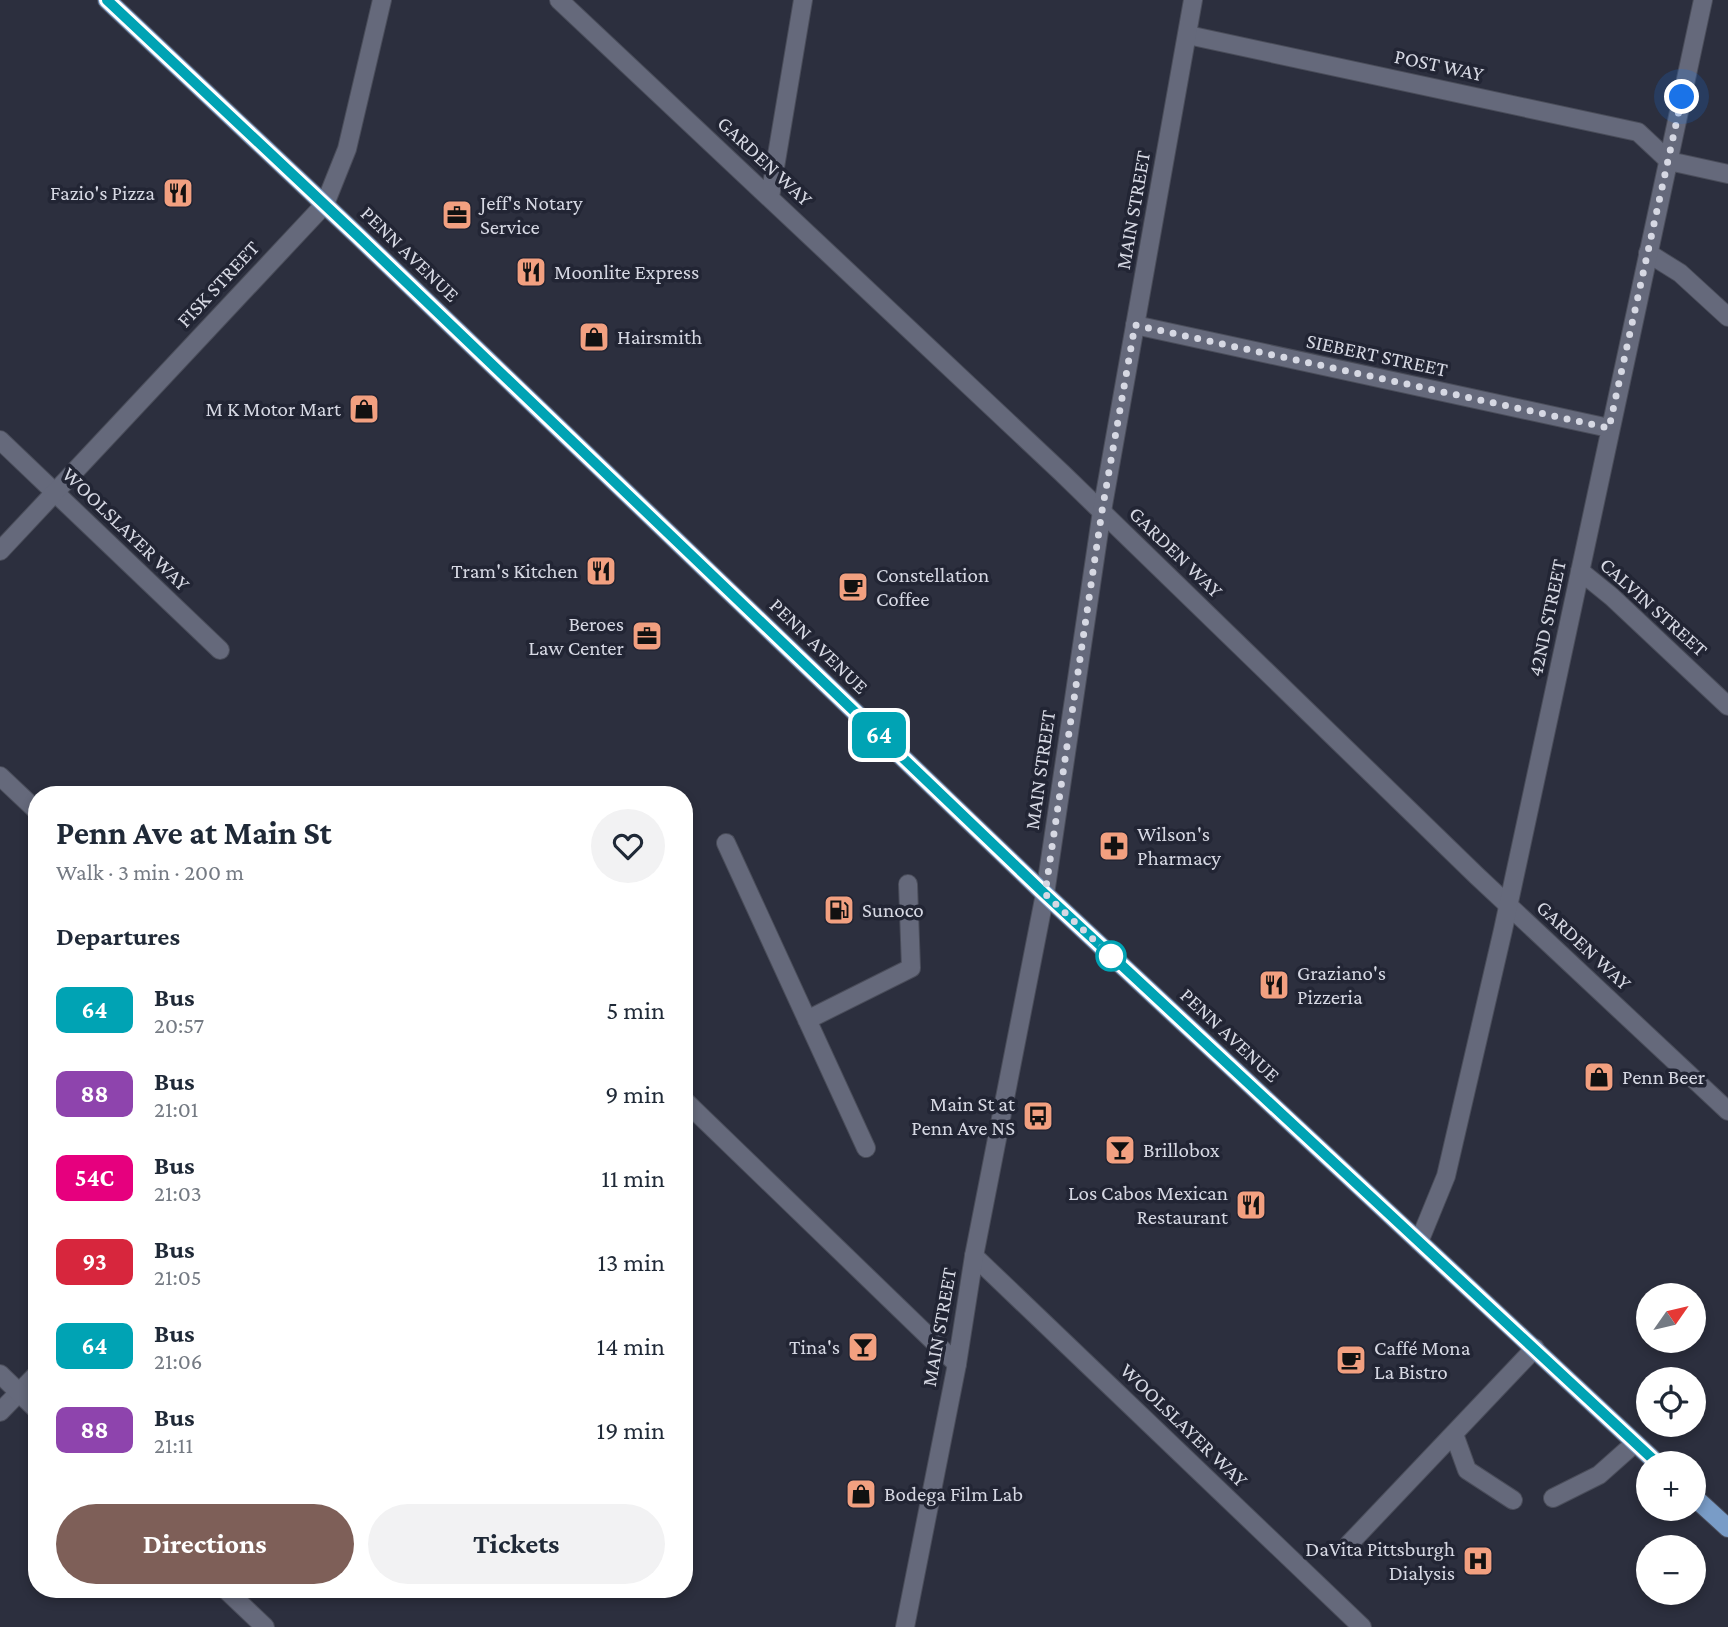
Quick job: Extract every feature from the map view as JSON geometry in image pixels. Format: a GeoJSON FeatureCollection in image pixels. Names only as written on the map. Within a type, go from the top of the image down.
{"type":"FeatureCollection","features":[{"type":"Feature","properties":{"kind":"main road","name":"PENN AVENUE"},"geometry":{"type":"LineString","coordinates":[[107,0],[325,204],[1045,894],[1644,1451]]}},
{"type":"Feature","properties":{"kind":"main road"},"geometry":{"type":"LineString","coordinates":[[1706,1508],[1728,1528]]}},
{"type":"Feature","properties":{"kind":"street","name":"FISK STREET"},"geometry":{"type":"LineString","coordinates":[[0,551],[325,204],[347,149],[382,0]]}},
{"type":"Feature","properties":{"kind":"street","name":"GARDEN WAY"},"geometry":{"type":"LineString","coordinates":[[559,0],[1102,511],[1508,905],[1728,1111]]}},
{"type":"Feature","properties":{"kind":"street"},"geometry":{"type":"LineString","coordinates":[[770,197],[803,0]]}},
{"type":"Feature","properties":{"kind":"street","name":"MAIN STREET"},"geometry":{"type":"LineString","coordinates":[[909,1624],[974,1256],[1045,894],[1102,511],[1193,0]]}},
{"type":"Feature","properties":{"kind":"street","name":"42ND STREET"},"geometry":{"type":"LineString","coordinates":[[1419,1242],[1446,1176],[1508,905],[1703,0]]}},
{"type":"Feature","properties":{"kind":"street","name":"POST WAY"},"geometry":{"type":"LineString","coordinates":[[1188,35],[1638,132],[1669,161]]}},
{"type":"Feature","properties":{"kind":"street"},"geometry":{"type":"LineString","coordinates":[[1669,161],[1728,174]]}},
{"type":"Feature","properties":{"kind":"street"},"geometry":{"type":"LineString","coordinates":[[1648,253],[1680,273],[1728,317]]}},
{"type":"Feature","properties":{"kind":"street","name":"SIEBERT STREET"},"geometry":{"type":"LineString","coordinates":[[1135,325],[1609,428]]}},
{"type":"Feature","properties":{"kind":"street","name":"WOOLSLAYER WAY"},"geometry":{"type":"LineString","coordinates":[[0,440],[220,650]]}},
{"type":"Feature","properties":{"kind":"street","name":"CALVIN STREET"},"geometry":{"type":"LineString","coordinates":[[1580,571],[1612,597],[1728,705]]}},
{"type":"Feature","properties":{"kind":"street"},"geometry":{"type":"LineString","coordinates":[[0,776],[28,802]]}},
{"type":"Feature","properties":{"kind":"street"},"geometry":{"type":"LineString","coordinates":[[726,843],[866,1148]]}},
{"type":"Feature","properties":{"kind":"street"},"geometry":{"type":"LineString","coordinates":[[807,1020],[911,968],[908,884]]}},
{"type":"Feature","properties":{"kind":"street"},"geometry":{"type":"LineString","coordinates":[[693,1109],[957,1364]]}},
{"type":"Feature","properties":{"kind":"street","name":"WOOLSLAYER WAY"},"geometry":{"type":"LineString","coordinates":[[974,1256],[1362,1627]]}},
{"type":"Feature","properties":{"kind":"street"},"geometry":{"type":"LineString","coordinates":[[1349,1544],[1535,1349]]}},
{"type":"Feature","properties":{"kind":"street"},"geometry":{"type":"LineString","coordinates":[[0,1374],[28,1402]]}},
{"type":"Feature","properties":{"kind":"street"},"geometry":{"type":"LineString","coordinates":[[0,1412],[28,1384]]}},
{"type":"Feature","properties":{"kind":"street"},"geometry":{"type":"LineString","coordinates":[[1454,1434],[1467,1470],[1513,1500]]}},
{"type":"Feature","properties":{"kind":"street"},"geometry":{"type":"LineString","coordinates":[[1553,1498],[1599,1475],[1635,1443]]}},
{"type":"Feature","properties":{"kind":"street"},"geometry":{"type":"LineString","coordinates":[[234,1598],[265,1627]]}},
{"type":"Feature","properties":{"kind":"bus line","name":"64"},"geometry":{"type":"LineString","coordinates":[[107,0],[358,236],[1045,894],[1644,1451]]}},
{"type":"Feature","properties":{"kind":"place","name":"Fazio's Pizza"},"geometry":{"type":"Point","coordinates":[178,193]}},
{"type":"Feature","properties":{"kind":"place","name":"Jeff's Notary Service"},"geometry":{"type":"Point","coordinates":[457,215]}},
{"type":"Feature","properties":{"kind":"place","name":"Moonlite Express"},"geometry":{"type":"Point","coordinates":[531,272]}},
{"type":"Feature","properties":{"kind":"place","name":"Hairsmith"},"geometry":{"type":"Point","coordinates":[594,337]}},
{"type":"Feature","properties":{"kind":"place","name":"M K Motor Mart"},"geometry":{"type":"Point","coordinates":[364,409]}},
{"type":"Feature","properties":{"kind":"place","name":"Tram's Kitchen"},"geometry":{"type":"Point","coordinates":[601,571]}},
{"type":"Feature","properties":{"kind":"place","name":"Constellation Coffee"},"geometry":{"type":"Point","coordinates":[853,587]}},
{"type":"Feature","properties":{"kind":"place","name":"Beroes Law Center"},"geometry":{"type":"Point","coordinates":[647,636]}},
{"type":"Feature","properties":{"kind":"place","name":"Wilson's Pharmacy"},"geometry":{"type":"Point","coordinates":[1114,846]}},
{"type":"Feature","properties":{"kind":"place","name":"Sunoco"},"geometry":{"type":"Point","coordinates":[839,910]}},
{"type":"Feature","properties":{"kind":"place","name":"Graziano's Pizzeria"},"geometry":{"type":"Point","coordinates":[1274,985]}},
{"type":"Feature","properties":{"kind":"place","name":"Penn Beer"},"geometry":{"type":"Point","coordinates":[1599,1077]}},
{"type":"Feature","properties":{"kind":"place","name":"Main St at Penn Ave NS"},"geometry":{"type":"Point","coordinates":[1038,1116]}},
{"type":"Feature","properties":{"kind":"place","name":"Brillobox"},"geometry":{"type":"Point","coordinates":[1120,1150]}},
{"type":"Feature","properties":{"kind":"place","name":"Los Cabos Mexican Restaurant"},"geometry":{"type":"Point","coordinates":[1251,1205]}},
{"type":"Feature","properties":{"kind":"place","name":"Tina's"},"geometry":{"type":"Point","coordinates":[863,1347]}},
{"type":"Feature","properties":{"kind":"place","name":"Caffé Mona La Bistro"},"geometry":{"type":"Point","coordinates":[1351,1360]}},
{"type":"Feature","properties":{"kind":"place","name":"Bodega Film Lab"},"geometry":{"type":"Point","coordinates":[861,1494]}},
{"type":"Feature","properties":{"kind":"place","name":"DaVita Pittsburgh Dialysis"},"geometry":{"type":"Point","coordinates":[1478,1561]}},
{"type":"Feature","properties":{"kind":"route"},"geometry":{"type":"LineString","coordinates":[[1111,956],[1045,894],[1102,511],[1135,325],[1609,428],[1682,97]]}}]}
